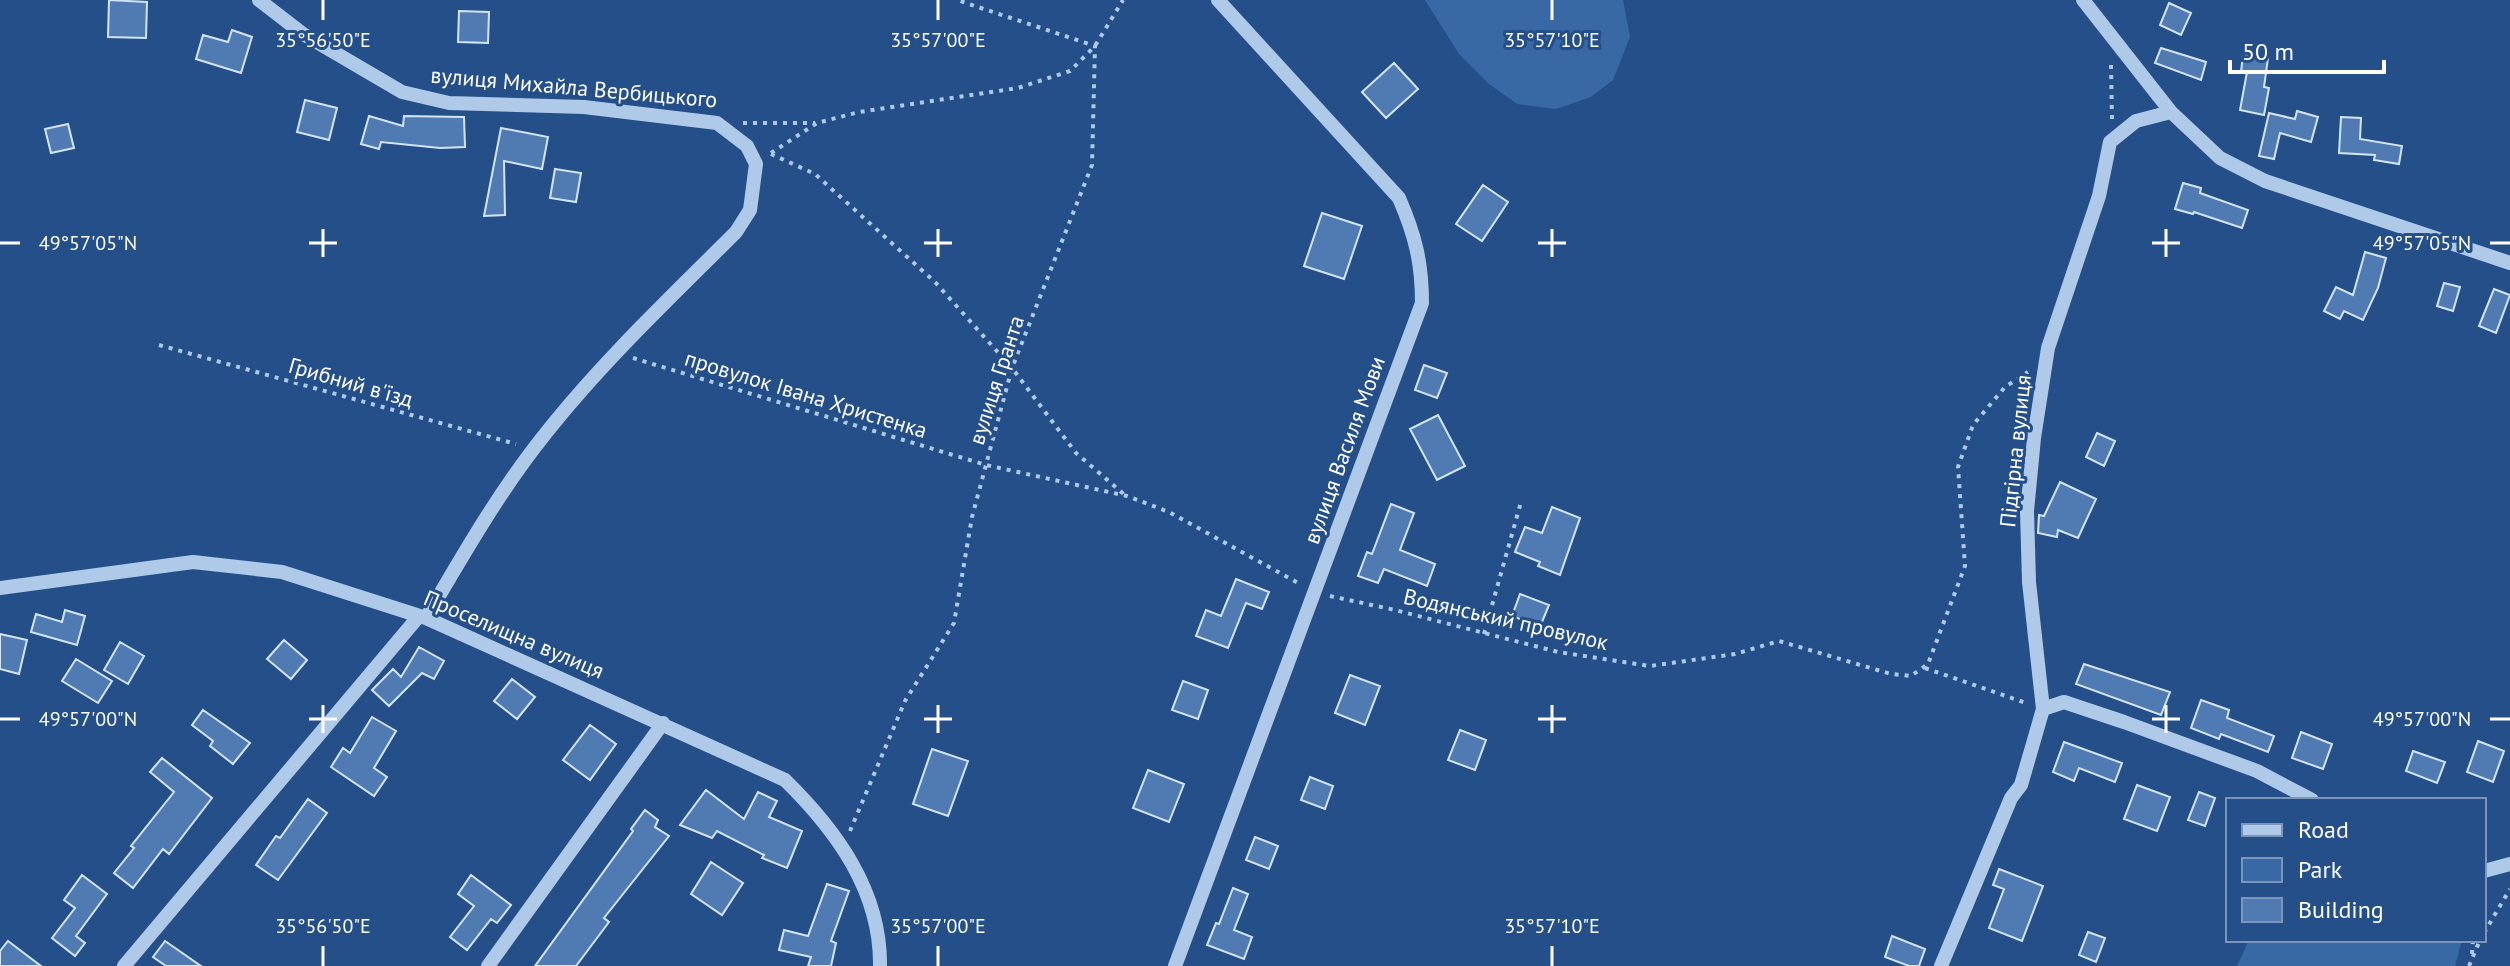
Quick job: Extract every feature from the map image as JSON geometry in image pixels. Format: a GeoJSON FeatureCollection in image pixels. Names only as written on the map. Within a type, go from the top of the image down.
{"type":"FeatureCollection","features":[{"type":"Feature","properties":{"kind":"street","name":"вулиця Михайла Вербицького"},"geometry":{"type":"LineString","coordinates":[[259,0],[303,34],[402,92],[449,103],[584,107],[717,123]]}},
{"type":"Feature","properties":{"kind":"street","name":"вулиця Василя Мови"},"geometry":{"type":"LineString","coordinates":[[1175,966],[1422,303],[1422,270],[1414,233],[1399,198],[1218,0]]}},
{"type":"Feature","properties":{"kind":"street"},"geometry":{"type":"LineString","coordinates":[[2083,0],[2171,112],[2220,158],[2265,181],[2510,263]]}},
{"type":"Feature","properties":{"kind":"street"},"geometry":{"type":"LineString","coordinates":[[2110,142],[2136,121],[2171,112]]}},
{"type":"Feature","properties":{"kind":"street"},"geometry":{"type":"LineString","coordinates":[[124,966],[423,617],[533,449],[616,353],[736,232],[750,210],[756,164],[747,146],[717,123]]}},
{"type":"Feature","properties":{"kind":"street","name":"Підгірна вулиця"},"geometry":{"type":"LineString","coordinates":[[1941,966],[2011,798],[2021,785],[2043,709],[2029,582],[2027,511],[2034,438],[2046,359],[2099,196],[2110,142]]}},
{"type":"Feature","properties":{"kind":"street","name":"Проселищна вулиця"},"geometry":{"type":"LineString","coordinates":[[0,588],[193,562],[282,572],[423,617],[785,780],[819,813],[858,872],[880,938],[880,966]]}},
{"type":"Feature","properties":{"kind":"street"},"geometry":{"type":"LineString","coordinates":[[2043,709],[2064,702],[2124,722],[2257,771],[2308,798]]}},
{"type":"Feature","properties":{"kind":"street"},"geometry":{"type":"LineString","coordinates":[[488,966],[663,723]]}},
{"type":"Feature","properties":{"kind":"street"},"geometry":{"type":"LineString","coordinates":[[2486,870],[2510,864]]}},
{"type":"Feature","properties":{"kind":"path"},"geometry":{"type":"LineString","coordinates":[[957,0],[1095,46]]}},
{"type":"Feature","properties":{"kind":"path","name":"вулиця Михайла Вербицького"},"geometry":{"type":"LineString","coordinates":[[717,123],[817,123],[859,112],[1018,88],[1070,71],[1095,46],[1123,0]]}},
{"type":"Feature","properties":{"kind":"path"},"geometry":{"type":"LineString","coordinates":[[2105,28],[2111,55],[2110,142]]}},
{"type":"Feature","properties":{"kind":"path","name":"вулиця Гранта"},"geometry":{"type":"LineString","coordinates":[[842,848],[905,701],[954,623],[972,517],[1012,368],[1092,165],[1095,46]]}},
{"type":"Feature","properties":{"kind":"path","name":"вулиця Михайла Вербицького"},"geometry":{"type":"LineString","coordinates":[[756,164],[817,123]]}},
{"type":"Feature","properties":{"kind":"path"},"geometry":{"type":"LineString","coordinates":[[771,154],[815,174],[935,282],[1012,368],[1076,453],[1127,496]]}},
{"type":"Feature","properties":{"kind":"path","name":"Грибний в'їзд"},"geometry":{"type":"LineString","coordinates":[[159,345],[533,449]]}},
{"type":"Feature","properties":{"kind":"path","name":"провулок Івана Христенка"},"geometry":{"type":"LineString","coordinates":[[616,353],[986,465]]}},
{"type":"Feature","properties":{"kind":"path"},"geometry":{"type":"LineString","coordinates":[[1923,667],[1928,664],[1940,637],[1965,566],[1958,467],[1973,425],[2005,387],[2046,359]]}},
{"type":"Feature","properties":{"kind":"path","name":"Водянський провулок"},"geometry":{"type":"LineString","coordinates":[[986,465],[1127,496],[1169,512],[1314,592],[1558,652],[1650,666],[1735,654],[1779,641],[1891,674],[1911,676],[1923,667]]}},
{"type":"Feature","properties":{"kind":"path"},"geometry":{"type":"LineString","coordinates":[[1484,634],[1521,502]]}},
{"type":"Feature","properties":{"kind":"path"},"geometry":{"type":"LineString","coordinates":[[1923,667],[2043,709]]}},
{"type":"Feature","properties":{"kind":"path"},"geometry":{"type":"LineString","coordinates":[[2486,930],[2510,889]]}},
{"type":"Feature","properties":{"kind":"path"},"geometry":{"type":"LineString","coordinates":[[2469,966],[2473,942]]}},
{"type":"Feature","properties":{"kind":"path"},"geometry":{"type":"LineString","coordinates":[[2471,958],[2479,942]]}},
{"type":"Feature","properties":{"kind":"green space"},"geometry":{"type":"Polygon","coordinates":[[[1425,0],[1623,0],[1630,37],[1613,80],[1591,97],[1556,109],[1517,104],[1489,84],[1459,54],[1425,0]]]}},
{"type":"Feature","properties":{"kind":"green space"},"geometry":{"type":"Polygon","coordinates":[[[2248,942],[2461,942],[2455,966],[2237,966],[2248,942]]]}},
{"type":"Feature","properties":{"kind":"building"},"geometry":{"type":"Polygon","coordinates":[[[109,0],[147,2],[146,38],[108,37],[109,0]]]}},
{"type":"Feature","properties":{"kind":"building"},"geometry":{"type":"Polygon","coordinates":[[[2169,3],[2191,13],[2181,35],[2160,25],[2169,3]]]}},
{"type":"Feature","properties":{"kind":"building"},"geometry":{"type":"Polygon","coordinates":[[[459,11],[489,12],[488,43],[458,42],[459,11]]]}},
{"type":"Feature","properties":{"kind":"building"},"geometry":{"type":"Polygon","coordinates":[[[232,30],[252,37],[241,73],[196,59],[203,35],[228,42],[232,30]]]}},
{"type":"Feature","properties":{"kind":"building"},"geometry":{"type":"Polygon","coordinates":[[[2161,48],[2206,62],[2201,80],[2155,63],[2161,48]]]}},
{"type":"Feature","properties":{"kind":"building"},"geometry":{"type":"Polygon","coordinates":[[[2243,55],[2268,58],[2264,87],[2269,88],[2264,115],[2240,110],[2247,72],[2241,72],[2243,55]]]}},
{"type":"Feature","properties":{"kind":"building"},"geometry":{"type":"Polygon","coordinates":[[[1394,63],[1418,89],[1386,118],[1362,92],[1394,63]]]}},
{"type":"Feature","properties":{"kind":"building"},"geometry":{"type":"Polygon","coordinates":[[[305,100],[337,108],[329,140],[297,132],[305,100]]]}},
{"type":"Feature","properties":{"kind":"building"},"geometry":{"type":"Polygon","coordinates":[[[2297,111],[2318,117],[2311,142],[2280,133],[2274,159],[2259,156],[2269,113],[2295,119],[2297,111]]]}},
{"type":"Feature","properties":{"kind":"building"},"geometry":{"type":"Polygon","coordinates":[[[369,116],[403,126],[404,116],[464,117],[465,147],[440,148],[381,142],[379,149],[361,144],[369,116]]]}},
{"type":"Feature","properties":{"kind":"building"},"geometry":{"type":"Polygon","coordinates":[[[2341,117],[2361,118],[2360,139],[2402,146],[2399,164],[2374,160],[2375,155],[2339,153],[2341,117]]]}},
{"type":"Feature","properties":{"kind":"building"},"geometry":{"type":"Polygon","coordinates":[[[68,124],[74,148],[51,153],[45,129],[68,124]]]}},
{"type":"Feature","properties":{"kind":"building"},"geometry":{"type":"Polygon","coordinates":[[[501,128],[548,137],[542,169],[504,161],[505,215],[484,216],[501,128]]]}},
{"type":"Feature","properties":{"kind":"building"},"geometry":{"type":"Polygon","coordinates":[[[555,169],[581,173],[576,202],[550,198],[555,169]]]}},
{"type":"Feature","properties":{"kind":"building"},"geometry":{"type":"Polygon","coordinates":[[[2183,183],[2201,188],[2200,193],[2248,210],[2242,228],[2175,209],[2183,183]]]}},
{"type":"Feature","properties":{"kind":"building"},"geometry":{"type":"Polygon","coordinates":[[[1483,185],[1508,202],[1482,241],[1456,224],[1483,185]]]}},
{"type":"Feature","properties":{"kind":"building"},"geometry":{"type":"Polygon","coordinates":[[[1322,213],[1362,226],[1344,279],[1304,266],[1322,213]]]}},
{"type":"Feature","properties":{"kind":"building"},"geometry":{"type":"Polygon","coordinates":[[[2365,252],[2386,258],[2378,288],[2363,320],[2344,311],[2340,319],[2324,311],[2336,287],[2353,295],[2365,252]]]}},
{"type":"Feature","properties":{"kind":"building"},"geometry":{"type":"Polygon","coordinates":[[[2444,283],[2460,287],[2453,311],[2437,306],[2444,283]]]}},
{"type":"Feature","properties":{"kind":"building"},"geometry":{"type":"Polygon","coordinates":[[[2494,289],[2510,295],[2496,333],[2479,326],[2494,289]]]}},
{"type":"Feature","properties":{"kind":"building"},"geometry":{"type":"Polygon","coordinates":[[[1424,365],[1447,373],[1437,398],[1415,390],[1424,365]]]}},
{"type":"Feature","properties":{"kind":"building"},"geometry":{"type":"Polygon","coordinates":[[[1438,415],[1465,466],[1437,480],[1410,429],[1438,415]]]}},
{"type":"Feature","properties":{"kind":"building"},"geometry":{"type":"Polygon","coordinates":[[[2097,433],[2115,441],[2104,466],[2086,457],[2097,433]]]}},
{"type":"Feature","properties":{"kind":"building"},"geometry":{"type":"Polygon","coordinates":[[[2060,482],[2096,499],[2078,538],[2058,530],[2057,537],[2038,533],[2039,515],[2044,516],[2060,482]]]}},
{"type":"Feature","properties":{"kind":"building"},"geometry":{"type":"Polygon","coordinates":[[[1391,504],[1414,513],[1400,550],[1435,564],[1427,586],[1384,569],[1378,583],[1358,576],[1367,552],[1372,554],[1391,504]]]}},
{"type":"Feature","properties":{"kind":"building"},"geometry":{"type":"Polygon","coordinates":[[[1552,507],[1580,518],[1560,575],[1538,566],[1540,562],[1515,552],[1525,527],[1542,533],[1552,507]]]}},
{"type":"Feature","properties":{"kind":"building"},"geometry":{"type":"Polygon","coordinates":[[[1236,579],[1269,592],[1262,609],[1246,603],[1228,648],[1196,636],[1206,610],[1221,616],[1236,579]]]}},
{"type":"Feature","properties":{"kind":"building"},"geometry":{"type":"Polygon","coordinates":[[[1520,594],[1549,605],[1540,627],[1512,616],[1520,594]]]}},
{"type":"Feature","properties":{"kind":"building"},"geometry":{"type":"Polygon","coordinates":[[[65,610],[85,616],[77,645],[31,632],[36,614],[62,622],[65,610]]]}},
{"type":"Feature","properties":{"kind":"building"},"geometry":{"type":"Polygon","coordinates":[[[0,634],[27,640],[19,674],[0,669],[0,634]]]}},
{"type":"Feature","properties":{"kind":"building"},"geometry":{"type":"Polygon","coordinates":[[[284,640],[307,660],[291,679],[267,659],[284,640]]]}},
{"type":"Feature","properties":{"kind":"building"},"geometry":{"type":"Polygon","coordinates":[[[120,642],[144,656],[128,684],[104,670],[120,642]]]}},
{"type":"Feature","properties":{"kind":"building"},"geometry":{"type":"Polygon","coordinates":[[[419,647],[444,661],[434,679],[422,673],[389,706],[372,690],[393,669],[401,677],[419,647]]]}},
{"type":"Feature","properties":{"kind":"building"},"geometry":{"type":"Polygon","coordinates":[[[76,659],[112,681],[98,703],[62,681],[76,659]]]}},
{"type":"Feature","properties":{"kind":"building"},"geometry":{"type":"Polygon","coordinates":[[[2084,664],[2170,692],[2161,715],[2076,684],[2084,664]]]}},
{"type":"Feature","properties":{"kind":"building"},"geometry":{"type":"Polygon","coordinates":[[[1350,675],[1380,686],[1365,725],[1335,713],[1350,675]]]}},
{"type":"Feature","properties":{"kind":"building"},"geometry":{"type":"Polygon","coordinates":[[[512,679],[535,697],[517,719],[494,701],[512,679]]]}},
{"type":"Feature","properties":{"kind":"building"},"geometry":{"type":"Polygon","coordinates":[[[1183,681],[1208,690],[1198,719],[1172,710],[1183,681]]]}},
{"type":"Feature","properties":{"kind":"building"},"geometry":{"type":"Polygon","coordinates":[[[2201,700],[2229,710],[2227,718],[2274,736],[2268,752],[2221,734],[2219,739],[2191,728],[2201,700]]]}},
{"type":"Feature","properties":{"kind":"building"},"geometry":{"type":"Polygon","coordinates":[[[203,710],[250,743],[233,764],[210,746],[213,741],[192,725],[203,710]]]}},
{"type":"Feature","properties":{"kind":"building"},"geometry":{"type":"Polygon","coordinates":[[[372,717],[396,731],[374,768],[387,777],[374,796],[331,767],[343,748],[350,753],[372,717]]]}},
{"type":"Feature","properties":{"kind":"building"},"geometry":{"type":"Polygon","coordinates":[[[590,725],[616,744],[590,780],[563,760],[590,725]]]}},
{"type":"Feature","properties":{"kind":"building"},"geometry":{"type":"Polygon","coordinates":[[[1460,730],[1486,740],[1475,770],[1448,760],[1460,730]]]}},
{"type":"Feature","properties":{"kind":"building"},"geometry":{"type":"Polygon","coordinates":[[[2301,732],[2332,744],[2323,769],[2292,758],[2301,732]]]}},
{"type":"Feature","properties":{"kind":"building"},"geometry":{"type":"Polygon","coordinates":[[[2478,741],[2504,751],[2493,782],[2467,772],[2478,741]]]}},
{"type":"Feature","properties":{"kind":"building"},"geometry":{"type":"Polygon","coordinates":[[[2064,742],[2122,763],[2115,782],[2079,768],[2074,781],[2053,772],[2064,742]]]}},
{"type":"Feature","properties":{"kind":"building"},"geometry":{"type":"Polygon","coordinates":[[[932,749],[968,761],[948,816],[913,804],[932,749]]]}},
{"type":"Feature","properties":{"kind":"building"},"geometry":{"type":"Polygon","coordinates":[[[2413,751],[2445,762],[2437,783],[2406,771],[2413,751]]]}},
{"type":"Feature","properties":{"kind":"building"},"geometry":{"type":"Polygon","coordinates":[[[162,758],[212,798],[169,854],[163,849],[133,888],[114,873],[134,848],[131,846],[174,792],[150,772],[162,758]]]}},
{"type":"Feature","properties":{"kind":"building"},"geometry":{"type":"Polygon","coordinates":[[[1148,770],[1184,784],[1169,822],[1133,808],[1148,770]]]}},
{"type":"Feature","properties":{"kind":"building"},"geometry":{"type":"Polygon","coordinates":[[[1310,777],[1333,786],[1325,809],[1301,800],[1310,777]]]}},
{"type":"Feature","properties":{"kind":"building"},"geometry":{"type":"Polygon","coordinates":[[[2137,785],[2170,797],[2157,831],[2124,819],[2137,785]]]}},
{"type":"Feature","properties":{"kind":"building"},"geometry":{"type":"Polygon","coordinates":[[[706,790],[744,819],[758,792],[777,801],[769,817],[802,831],[787,868],[762,858],[764,855],[717,831],[712,838],[680,825],[706,790]]]}},
{"type":"Feature","properties":{"kind":"building"},"geometry":{"type":"Polygon","coordinates":[[[2199,792],[2215,798],[2205,826],[2188,820],[2199,792]]]}},
{"type":"Feature","properties":{"kind":"building"},"geometry":{"type":"Polygon","coordinates":[[[308,799],[327,813],[278,880],[256,865],[308,799]]]}},
{"type":"Feature","properties":{"kind":"building"},"geometry":{"type":"Polygon","coordinates":[[[645,810],[658,820],[655,827],[669,836],[604,918],[609,922],[576,966],[535,966],[633,831],[631,829],[645,810]]]}},
{"type":"Feature","properties":{"kind":"building"},"geometry":{"type":"Polygon","coordinates":[[[1255,837],[1278,846],[1269,869],[1246,860],[1255,837]]]}},
{"type":"Feature","properties":{"kind":"building"},"geometry":{"type":"Polygon","coordinates":[[[711,862],[743,883],[722,915],[691,894],[711,862]]]}},
{"type":"Feature","properties":{"kind":"building"},"geometry":{"type":"Polygon","coordinates":[[[1999,869],[2043,886],[2022,941],[1989,928],[2004,889],[1993,885],[1999,869]]]}},
{"type":"Feature","properties":{"kind":"building"},"geometry":{"type":"Polygon","coordinates":[[[82,875],[107,894],[76,936],[85,943],[75,956],[52,938],[75,908],[64,900],[82,875]]]}},
{"type":"Feature","properties":{"kind":"building"},"geometry":{"type":"Polygon","coordinates":[[[471,875],[511,905],[497,923],[491,919],[467,950],[450,937],[474,906],[458,894],[471,875]]]}},
{"type":"Feature","properties":{"kind":"building"},"geometry":{"type":"Polygon","coordinates":[[[827,884],[849,891],[831,941],[836,943],[831,966],[808,966],[811,957],[779,950],[784,930],[808,936],[827,884]]]}},
{"type":"Feature","properties":{"kind":"building"},"geometry":{"type":"Polygon","coordinates":[[[1233,888],[1248,894],[1234,930],[1252,937],[1244,959],[1207,945],[1233,888]]]}},
{"type":"Feature","properties":{"kind":"building"},"geometry":{"type":"Polygon","coordinates":[[[2088,932],[2105,938],[2096,962],[2079,955],[2088,932]]]}},
{"type":"Feature","properties":{"kind":"building"},"geometry":{"type":"Polygon","coordinates":[[[1892,936],[1925,949],[1919,966],[1909,966],[1885,957],[1892,936]]]}},
{"type":"Feature","properties":{"kind":"building"},"geometry":{"type":"Polygon","coordinates":[[[8,941],[41,966],[0,966],[0,951],[8,941]]]}},
{"type":"Feature","properties":{"kind":"building"},"geometry":{"type":"Polygon","coordinates":[[[165,941],[201,966],[166,966],[153,957],[165,941]]]}}]}
